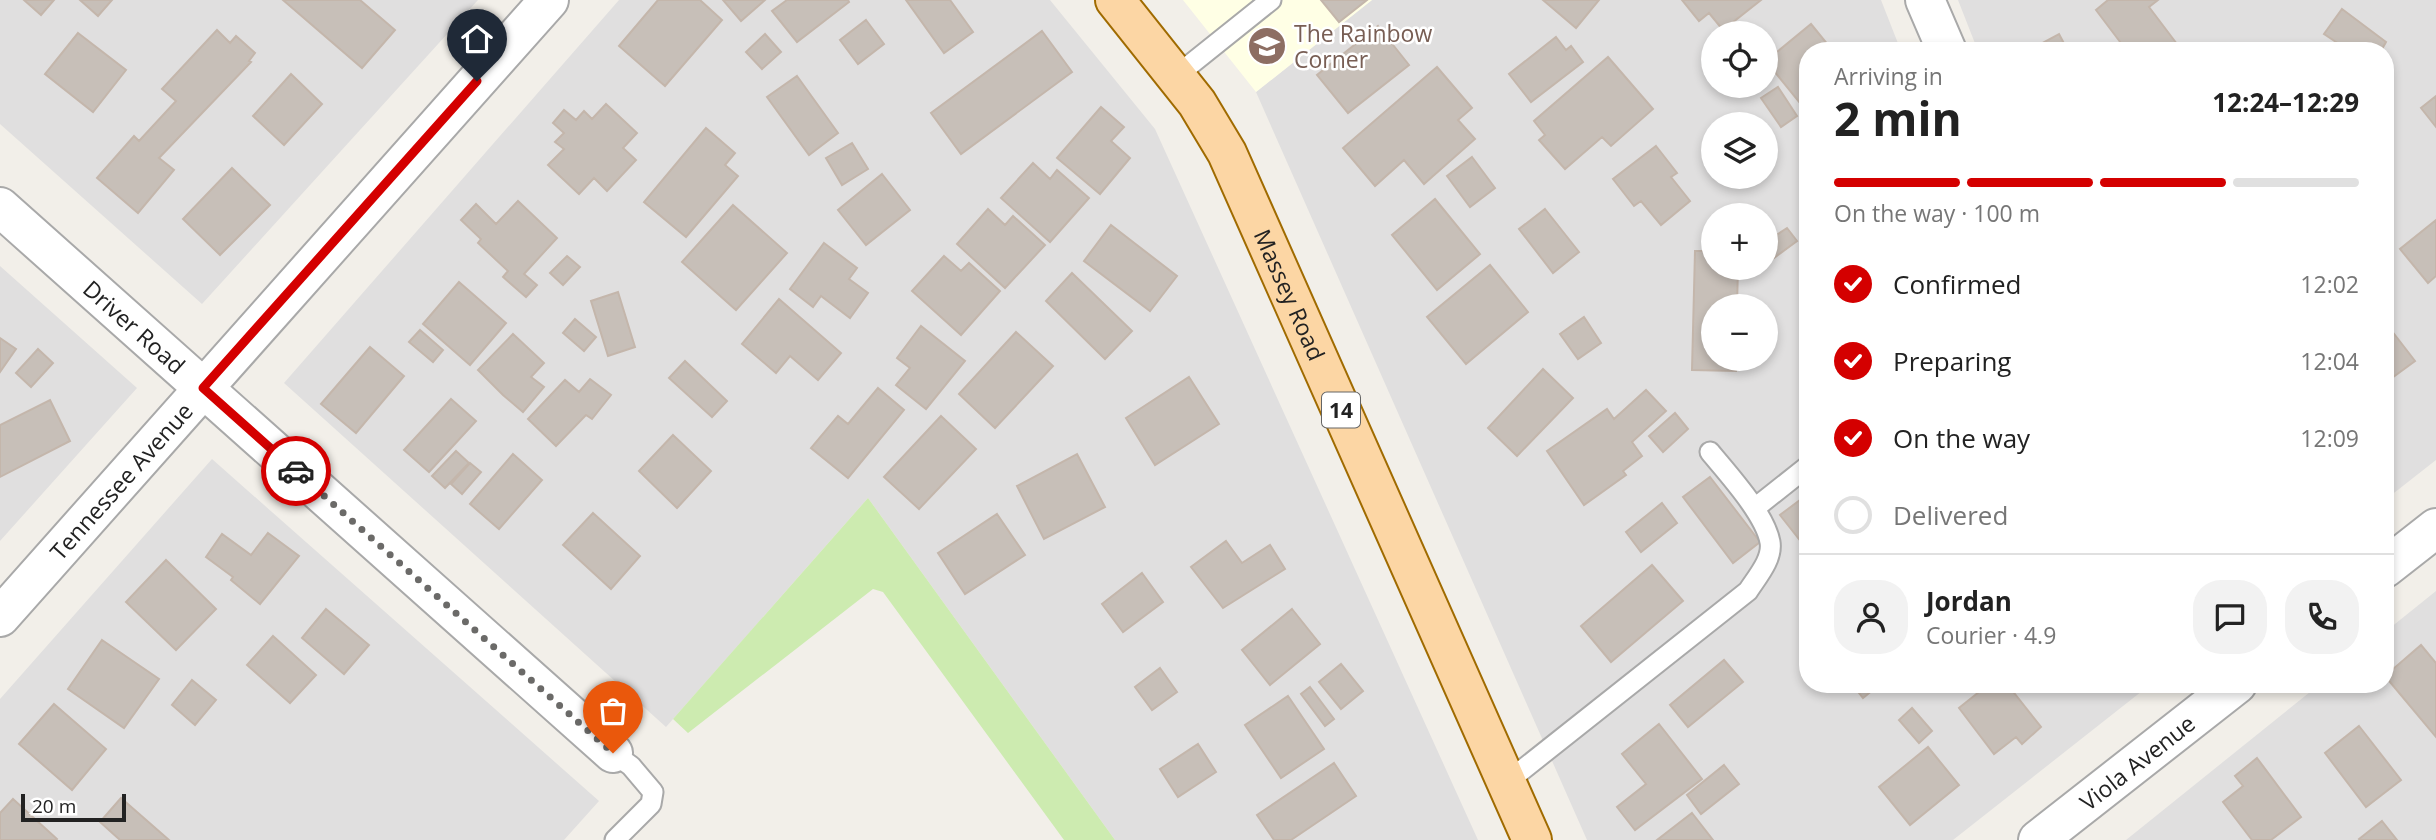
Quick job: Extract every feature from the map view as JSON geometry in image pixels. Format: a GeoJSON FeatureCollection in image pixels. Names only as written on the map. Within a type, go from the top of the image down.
{"type":"FeatureCollection","features":[{"type":"Feature","properties":{"kind":"main road","name":"Massey Road"},"geometry":{"type":"LineString","coordinates":[[1115,0],[1176,76],[1210,123],[1227,153],[1532,840]]}},
{"type":"Feature","properties":{"kind":"street","name":"Tennessee Avenue"},"geometry":{"type":"LineString","coordinates":[[0,617],[550,0]]}},
{"type":"Feature","properties":{"kind":"street"},"geometry":{"type":"LineString","coordinates":[[1925,0],[1943,42]]}},
{"type":"Feature","properties":{"kind":"street","name":"Driver Road"},"geometry":{"type":"LineString","coordinates":[[0,207],[613,753]]}},
{"type":"Feature","properties":{"kind":"street"},"geometry":{"type":"LineString","coordinates":[[2394,561],[2436,528]]}},
{"type":"Feature","properties":{"kind":"street","name":"Viola Avenue"},"geometry":{"type":"LineString","coordinates":[[2039,840],[2226,693]]}},
{"type":"Feature","properties":{"kind":"lane"},"geometry":{"type":"LineString","coordinates":[[1176,76],[1271,0]]}},
{"type":"Feature","properties":{"kind":"lane"},"geometry":{"type":"LineString","coordinates":[[1507,782],[1748,590],[1765,564],[1770,543],[1755,508],[1710,452]]}},
{"type":"Feature","properties":{"kind":"lane"},"geometry":{"type":"LineString","coordinates":[[1755,508],[1799,473]]}},
{"type":"Feature","properties":{"kind":"lane"},"geometry":{"type":"LineString","coordinates":[[613,753],[631,766],[653,792],[651,804],[615,840]]}},
{"type":"Feature","properties":{"kind":"shaded area"},"geometry":{"type":"Polygon","coordinates":[[[0,0],[478,0],[202,304],[0,124],[0,0]]]}},
{"type":"Feature","properties":{"kind":"shaded area"},"geometry":{"type":"Polygon","coordinates":[[[619,0],[1050,0],[1155,129],[1478,840],[1115,840],[868,498],[666,727],[284,383],[619,0]]]}},
{"type":"Feature","properties":{"kind":"shaded area","name":"The Rainbow Corner"},"geometry":{"type":"Polygon","coordinates":[[[1183,0],[1372,0],[1256,92],[1183,0]]]}},
{"type":"Feature","properties":{"kind":"shaded area"},"geometry":{"type":"Polygon","coordinates":[[[1372,0],[1881,0],[1897,42],[1799,42],[1799,693],[2140,693],[1953,840],[1587,840],[1256,92],[1372,0]]]}},
{"type":"Feature","properties":{"kind":"shaded area"},"geometry":{"type":"Polygon","coordinates":[[[1958,0],[2436,0],[2436,460],[2394,493],[2394,42],[1974,42],[1958,0]]]}},
{"type":"Feature","properties":{"kind":"shaded area"},"geometry":{"type":"Polygon","coordinates":[[[0,266],[137,388],[0,541],[0,266]]]}},
{"type":"Feature","properties":{"kind":"shaded area"},"geometry":{"type":"Polygon","coordinates":[[[212,459],[599,801],[564,840],[0,840],[0,699],[212,459]]]}},
{"type":"Feature","properties":{"kind":"shaded area"},"geometry":{"type":"Polygon","coordinates":[[[2436,591],[2436,840],[2126,840],[2309,693],[2394,693],[2394,625],[2436,591]]]}},
{"type":"Feature","properties":{"kind":"green space"},"geometry":{"type":"Polygon","coordinates":[[[868,498],[1115,840],[1064,840],[883,592],[873,589],[688,733],[673,719],[868,498]]]}},
{"type":"Feature","properties":{"kind":"building"},"geometry":{"type":"Polygon","coordinates":[[[24,0],[54,0],[41,15],[24,0]]]}},
{"type":"Feature","properties":{"kind":"building"},"geometry":{"type":"Polygon","coordinates":[[[80,0],[112,0],[98,16],[80,0]]]}},
{"type":"Feature","properties":{"kind":"building"},"geometry":{"type":"Polygon","coordinates":[[[283,0],[360,0],[395,30],[362,68],[283,0]]]}},
{"type":"Feature","properties":{"kind":"building"},"geometry":{"type":"Polygon","coordinates":[[[658,0],[700,0],[722,20],[665,86],[619,46],[658,0]]]}},
{"type":"Feature","properties":{"kind":"building"},"geometry":{"type":"Polygon","coordinates":[[[723,0],[765,0],[741,21],[723,0]]]}},
{"type":"Feature","properties":{"kind":"building"},"geometry":{"type":"Polygon","coordinates":[[[787,0],[849,2],[797,42],[772,11],[787,0]]]}},
{"type":"Feature","properties":{"kind":"building"},"geometry":{"type":"Polygon","coordinates":[[[906,0],[950,0],[973,32],[944,53],[906,0]]]}},
{"type":"Feature","properties":{"kind":"building"},"geometry":{"type":"Polygon","coordinates":[[[1321,0],[1367,0],[1339,22],[1321,0]]]}},
{"type":"Feature","properties":{"kind":"building"},"geometry":{"type":"Polygon","coordinates":[[[1543,0],[1599,0],[1576,28],[1543,0]]]}},
{"type":"Feature","properties":{"kind":"building"},"geometry":{"type":"Polygon","coordinates":[[[1682,0],[1761,0],[1734,21],[1716,21],[1709,13],[1699,21],[1682,0]]]}},
{"type":"Feature","properties":{"kind":"building"},"geometry":{"type":"Polygon","coordinates":[[[2108,0],[2158,0],[2149,7],[2175,42],[2120,42],[2096,10],[2108,0]]]}},
{"type":"Feature","properties":{"kind":"building"},"geometry":{"type":"Polygon","coordinates":[[[2342,9],[2386,42],[2336,42],[2324,34],[2342,9]]]}},
{"type":"Feature","properties":{"kind":"building"},"geometry":{"type":"Polygon","coordinates":[[[866,20],[884,44],[858,64],[840,40],[866,20]]]}},
{"type":"Feature","properties":{"kind":"building"},"geometry":{"type":"Polygon","coordinates":[[[1811,24],[1826,42],[1799,42],[1799,102],[1778,76],[1778,51],[1811,24]]]}},
{"type":"Feature","properties":{"kind":"building"},"geometry":{"type":"Polygon","coordinates":[[[1378,26],[1409,65],[1348,113],[1317,75],[1378,26]]]}},
{"type":"Feature","properties":{"kind":"building"},"geometry":{"type":"Polygon","coordinates":[[[217,30],[230,43],[236,36],[255,53],[249,61],[251,62],[159,158],[174,170],[138,213],[97,178],[134,136],[139,141],[176,101],[162,89],[217,30]]]}},
{"type":"Feature","properties":{"kind":"building"},"geometry":{"type":"Polygon","coordinates":[[[1042,31],[1072,72],[961,154],[931,113],[1042,31]]]}},
{"type":"Feature","properties":{"kind":"building"},"geometry":{"type":"Polygon","coordinates":[[[78,33],[126,70],[93,112],[45,74],[78,33]]]}},
{"type":"Feature","properties":{"kind":"building"},"geometry":{"type":"Polygon","coordinates":[[[765,34],[781,52],[762,69],[746,52],[765,34]]]}},
{"type":"Feature","properties":{"kind":"building"},"geometry":{"type":"Polygon","coordinates":[[[2059,34],[2063,42],[2044,42],[2059,34]]]}},
{"type":"Feature","properties":{"kind":"building"},"geometry":{"type":"Polygon","coordinates":[[[1556,37],[1566,50],[1571,46],[1583,62],[1531,102],[1509,74],[1556,37]]]}},
{"type":"Feature","properties":{"kind":"building"},"geometry":{"type":"Polygon","coordinates":[[[1608,57],[1653,109],[1611,146],[1602,137],[1565,169],[1539,140],[1545,135],[1534,121],[1608,57]]]}},
{"type":"Feature","properties":{"kind":"building"},"geometry":{"type":"Polygon","coordinates":[[[1437,67],[1472,108],[1458,120],[1475,139],[1424,184],[1404,160],[1375,186],[1343,148],[1437,67]]]}},
{"type":"Feature","properties":{"kind":"building"},"geometry":{"type":"Polygon","coordinates":[[[291,74],[322,104],[284,145],[253,116],[291,74]]]}},
{"type":"Feature","properties":{"kind":"building"},"geometry":{"type":"Polygon","coordinates":[[[797,76],[838,133],[809,155],[767,97],[797,76]]]}},
{"type":"Feature","properties":{"kind":"building"},"geometry":{"type":"Polygon","coordinates":[[[1778,87],[1797,116],[1781,127],[1778,112],[1771,112],[1761,98],[1778,98],[1778,87]]]}},
{"type":"Feature","properties":{"kind":"building"},"geometry":{"type":"Polygon","coordinates":[[[2436,96],[2436,127],[2421,108],[2436,96]]]}},
{"type":"Feature","properties":{"kind":"building"},"geometry":{"type":"Polygon","coordinates":[[[606,104],[637,133],[623,148],[636,160],[607,191],[594,178],[579,194],[548,165],[564,149],[555,142],[564,133],[553,123],[564,110],[576,120],[584,111],[592,119],[606,104]]]}},
{"type":"Feature","properties":{"kind":"building"},"geometry":{"type":"Polygon","coordinates":[[[1101,107],[1124,127],[1111,141],[1130,158],[1100,194],[1057,158],[1101,107]]]}},
{"type":"Feature","properties":{"kind":"building"},"geometry":{"type":"Polygon","coordinates":[[[706,128],[735,153],[725,165],[738,176],[686,237],[644,202],[706,128]]]}},
{"type":"Feature","properties":{"kind":"building"},"geometry":{"type":"Polygon","coordinates":[[[852,143],[868,169],[842,185],[826,158],[852,143]]]}},
{"type":"Feature","properties":{"kind":"building"},"geometry":{"type":"Polygon","coordinates":[[[1656,146],[1677,173],[1671,177],[1690,201],[1661,225],[1641,201],[1634,206],[1613,179],[1656,146]]]}},
{"type":"Feature","properties":{"kind":"building"},"geometry":{"type":"Polygon","coordinates":[[[1472,157],[1495,188],[1470,207],[1447,176],[1472,157]]]}},
{"type":"Feature","properties":{"kind":"building"},"geometry":{"type":"Polygon","coordinates":[[[1033,163],[1050,179],[1057,170],[1089,198],[1050,242],[1001,198],[1033,163]]]}},
{"type":"Feature","properties":{"kind":"building"},"geometry":{"type":"Polygon","coordinates":[[[232,168],[270,205],[220,255],[183,219],[232,168]]]}},
{"type":"Feature","properties":{"kind":"building"},"geometry":{"type":"Polygon","coordinates":[[[882,174],[910,210],[866,245],[838,210],[882,174]]]}},
{"type":"Feature","properties":{"kind":"building"},"geometry":{"type":"Polygon","coordinates":[[[1435,199],[1480,254],[1437,290],[1392,235],[1435,199]]]}},
{"type":"Feature","properties":{"kind":"building"},"geometry":{"type":"Polygon","coordinates":[[[518,201],[557,238],[524,274],[537,285],[526,297],[503,277],[508,271],[478,243],[481,239],[461,220],[476,204],[496,224],[518,201]]]}},
{"type":"Feature","properties":{"kind":"building"},"geometry":{"type":"Polygon","coordinates":[[[733,205],[787,253],[736,310],[682,262],[733,205]]]}},
{"type":"Feature","properties":{"kind":"building"},"geometry":{"type":"Polygon","coordinates":[[[988,209],[1005,225],[1013,216],[1045,245],[1005,288],[957,244],[988,209]]]}},
{"type":"Feature","properties":{"kind":"building"},"geometry":{"type":"Polygon","coordinates":[[[1545,209],[1579,252],[1553,273],[1519,229],[1545,209]]]}},
{"type":"Feature","properties":{"kind":"building"},"geometry":{"type":"Polygon","coordinates":[[[2436,220],[2436,276],[2428,283],[2400,249],[2436,220]]]}},
{"type":"Feature","properties":{"kind":"building"},"geometry":{"type":"Polygon","coordinates":[[[1111,225],[1177,276],[1150,311],[1084,261],[1111,225]]]}},
{"type":"Feature","properties":{"kind":"building"},"geometry":{"type":"Polygon","coordinates":[[[1787,228],[1797,241],[1778,255],[1778,234],[1787,228]]]}},
{"type":"Feature","properties":{"kind":"building"},"geometry":{"type":"Polygon","coordinates":[[[824,243],[857,268],[849,279],[868,293],[850,318],[821,296],[813,307],[790,289],[824,243]]]}},
{"type":"Feature","properties":{"kind":"building"},"geometry":{"type":"Polygon","coordinates":[[[1695,251],[1701,251],[1701,280],[1738,280],[1737,294],[1701,294],[1701,370],[1692,370],[1695,251]]]}},
{"type":"Feature","properties":{"kind":"building"},"geometry":{"type":"Polygon","coordinates":[[[567,256],[580,267],[563,285],[550,273],[567,256]]]}},
{"type":"Feature","properties":{"kind":"building"},"geometry":{"type":"Polygon","coordinates":[[[944,256],[961,271],[969,263],[1000,291],[961,335],[912,291],[944,256]]]}},
{"type":"Feature","properties":{"kind":"building"},"geometry":{"type":"Polygon","coordinates":[[[1490,265],[1528,312],[1466,364],[1427,317],[1490,265]]]}},
{"type":"Feature","properties":{"kind":"building"},"geometry":{"type":"Polygon","coordinates":[[[1072,273],[1132,331],[1105,359],[1046,301],[1072,273]]]}},
{"type":"Feature","properties":{"kind":"building"},"geometry":{"type":"Polygon","coordinates":[[[459,282],[506,323],[470,365],[423,324],[459,282]]]}},
{"type":"Feature","properties":{"kind":"building"},"geometry":{"type":"Polygon","coordinates":[[[618,292],[635,347],[608,356],[591,301],[618,292]]]}},
{"type":"Feature","properties":{"kind":"building"},"geometry":{"type":"Polygon","coordinates":[[[779,299],[841,353],[818,380],[790,356],[776,373],[742,344],[779,299]]]}},
{"type":"Feature","properties":{"kind":"building"},"geometry":{"type":"Polygon","coordinates":[[[1584,317],[1601,343],[1578,359],[1560,334],[1584,317]]]}},
{"type":"Feature","properties":{"kind":"building"},"geometry":{"type":"Polygon","coordinates":[[[575,319],[596,337],[584,351],[563,333],[575,319]]]}},
{"type":"Feature","properties":{"kind":"building"},"geometry":{"type":"Polygon","coordinates":[[[921,326],[965,361],[926,409],[896,385],[910,368],[897,358],[921,326]]]}},
{"type":"Feature","properties":{"kind":"building"},"geometry":{"type":"Polygon","coordinates":[[[420,330],[443,350],[433,362],[409,342],[420,330]]]}},
{"type":"Feature","properties":{"kind":"building"},"geometry":{"type":"Polygon","coordinates":[[[1016,332],[1053,366],[995,428],[959,394],[1016,332]]]}},
{"type":"Feature","properties":{"kind":"building"},"geometry":{"type":"Polygon","coordinates":[[[513,334],[544,363],[531,377],[544,387],[523,412],[478,370],[513,334]]]}},
{"type":"Feature","properties":{"kind":"building"},"geometry":{"type":"Polygon","coordinates":[[[2394,334],[2415,361],[2394,376],[2394,334]]]}},
{"type":"Feature","properties":{"kind":"building"},"geometry":{"type":"Polygon","coordinates":[[[0,338],[16,349],[0,372],[0,338]]]}},
{"type":"Feature","properties":{"kind":"building"},"geometry":{"type":"Polygon","coordinates":[[[370,347],[404,376],[356,433],[321,404],[370,347]]]}},
{"type":"Feature","properties":{"kind":"building"},"geometry":{"type":"Polygon","coordinates":[[[38,349],[53,363],[31,387],[16,373],[38,349]]]}},
{"type":"Feature","properties":{"kind":"building"},"geometry":{"type":"Polygon","coordinates":[[[685,361],[727,401],[712,417],[669,378],[685,361]]]}},
{"type":"Feature","properties":{"kind":"building"},"geometry":{"type":"Polygon","coordinates":[[[1543,369],[1573,398],[1517,456],[1488,428],[1543,369]]]}},
{"type":"Feature","properties":{"kind":"building"},"geometry":{"type":"Polygon","coordinates":[[[1189,377],[1219,424],[1155,465],[1126,418],[1189,377]]]}},
{"type":"Feature","properties":{"kind":"building"},"geometry":{"type":"Polygon","coordinates":[[[590,379],[611,395],[592,419],[586,415],[556,446],[528,419],[565,380],[579,392],[590,379]]]}},
{"type":"Feature","properties":{"kind":"building"},"geometry":{"type":"Polygon","coordinates":[[[878,388],[904,410],[848,478],[811,448],[838,416],[848,424],[878,388]]]}},
{"type":"Feature","properties":{"kind":"building"},"geometry":{"type":"Polygon","coordinates":[[[1646,390],[1666,411],[1632,442],[1642,456],[1623,471],[1626,475],[1584,505],[1547,451],[1607,409],[1614,419],[1646,390]]]}},
{"type":"Feature","properties":{"kind":"building"},"geometry":{"type":"Polygon","coordinates":[[[451,399],[476,421],[429,472],[404,450],[451,399]]]}},
{"type":"Feature","properties":{"kind":"building"},"geometry":{"type":"Polygon","coordinates":[[[50,400],[70,441],[0,477],[0,425],[50,400]]]}},
{"type":"Feature","properties":{"kind":"building"},"geometry":{"type":"Polygon","coordinates":[[[1675,413],[1688,429],[1663,452],[1649,436],[1675,413]]]}},
{"type":"Feature","properties":{"kind":"building"},"geometry":{"type":"Polygon","coordinates":[[[941,416],[976,449],[919,509],[884,477],[941,416]]]}},
{"type":"Feature","properties":{"kind":"building"},"geometry":{"type":"Polygon","coordinates":[[[673,435],[711,471],[677,508],[639,471],[673,435]]]}},
{"type":"Feature","properties":{"kind":"building"},"geometry":{"type":"Polygon","coordinates":[[[456,451],[469,463],[445,488],[432,476],[456,451]]]}},
{"type":"Feature","properties":{"kind":"building"},"geometry":{"type":"Polygon","coordinates":[[[513,454],[542,480],[499,529],[470,504],[513,454]]]}},
{"type":"Feature","properties":{"kind":"building"},"geometry":{"type":"Polygon","coordinates":[[[1077,454],[1105,507],[1044,539],[1017,486],[1077,454]]]}},
{"type":"Feature","properties":{"kind":"building"},"geometry":{"type":"Polygon","coordinates":[[[470,463],[481,472],[462,494],[451,484],[470,463]]]}},
{"type":"Feature","properties":{"kind":"building"},"geometry":{"type":"Polygon","coordinates":[[[1710,477],[1760,542],[1733,563],[1683,497],[1710,477]]]}},
{"type":"Feature","properties":{"kind":"building"},"geometry":{"type":"Polygon","coordinates":[[[1799,501],[1799,539],[1780,515],[1799,501]]]}},
{"type":"Feature","properties":{"kind":"building"},"geometry":{"type":"Polygon","coordinates":[[[1662,503],[1677,523],[1641,552],[1626,532],[1662,503]]]}},
{"type":"Feature","properties":{"kind":"building"},"geometry":{"type":"Polygon","coordinates":[[[593,513],[640,556],[611,589],[563,545],[593,513]]]}},
{"type":"Feature","properties":{"kind":"building"},"geometry":{"type":"Polygon","coordinates":[[[997,514],[1025,555],[965,594],[938,553],[997,514]]]}},
{"type":"Feature","properties":{"kind":"building"},"geometry":{"type":"Polygon","coordinates":[[[268,533],[299,556],[260,604],[231,580],[233,577],[206,557],[222,534],[251,555],[268,533]]]}},
{"type":"Feature","properties":{"kind":"building"},"geometry":{"type":"Polygon","coordinates":[[[1226,541],[1242,563],[1270,545],[1285,569],[1223,608],[1191,567],[1226,541]]]}},
{"type":"Feature","properties":{"kind":"building"},"geometry":{"type":"Polygon","coordinates":[[[166,560],[216,609],[176,650],[126,602],[166,560]]]}},
{"type":"Feature","properties":{"kind":"building"},"geometry":{"type":"Polygon","coordinates":[[[1652,565],[1683,601],[1611,662],[1581,626],[1652,565]]]}},
{"type":"Feature","properties":{"kind":"building"},"geometry":{"type":"Polygon","coordinates":[[[1142,573],[1163,602],[1123,632],[1102,604],[1142,573]]]}},
{"type":"Feature","properties":{"kind":"building"},"geometry":{"type":"Polygon","coordinates":[[[326,609],[369,645],[344,674],[302,638],[326,609]]]}},
{"type":"Feature","properties":{"kind":"building"},"geometry":{"type":"Polygon","coordinates":[[[1292,609],[1320,644],[1270,685],[1242,650],[1292,609]]]}},
{"type":"Feature","properties":{"kind":"building"},"geometry":{"type":"Polygon","coordinates":[[[273,636],[316,675],[290,703],[247,665],[273,636]]]}},
{"type":"Feature","properties":{"kind":"building"},"geometry":{"type":"Polygon","coordinates":[[[102,640],[159,679],[124,728],[68,689],[102,640]]]}},
{"type":"Feature","properties":{"kind":"building"},"geometry":{"type":"Polygon","coordinates":[[[2421,645],[2436,663],[2436,737],[2394,687],[2394,668],[2421,645]]]}},
{"type":"Feature","properties":{"kind":"building"},"geometry":{"type":"Polygon","coordinates":[[[1724,660],[1743,682],[1688,727],[1670,705],[1724,660]]]}},
{"type":"Feature","properties":{"kind":"building"},"geometry":{"type":"Polygon","coordinates":[[[1341,664],[1363,691],[1341,709],[1319,682],[1341,664]]]}},
{"type":"Feature","properties":{"kind":"building"},"geometry":{"type":"Polygon","coordinates":[[[1160,668],[1177,692],[1152,710],[1135,687],[1160,668]]]}},
{"type":"Feature","properties":{"kind":"building"},"geometry":{"type":"Polygon","coordinates":[[[192,680],[216,700],[195,725],[172,705],[192,680]]]}},
{"type":"Feature","properties":{"kind":"building"},"geometry":{"type":"Polygon","coordinates":[[[1310,687],[1334,719],[1325,726],[1301,694],[1310,687]]]}},
{"type":"Feature","properties":{"kind":"building"},"geometry":{"type":"Polygon","coordinates":[[[1978,693],[2014,693],[2041,727],[2022,744],[2016,737],[1994,754],[1959,708],[1978,693]]]}},
{"type":"Feature","properties":{"kind":"building"},"geometry":{"type":"Polygon","coordinates":[[[1288,696],[1324,749],[1281,778],[1245,725],[1288,696]]]}},
{"type":"Feature","properties":{"kind":"building"},"geometry":{"type":"Polygon","coordinates":[[[54,704],[106,749],[72,790],[19,744],[54,704]]]}},
{"type":"Feature","properties":{"kind":"building"},"geometry":{"type":"Polygon","coordinates":[[[1912,708],[1932,731],[1919,743],[1899,720],[1912,708]]]}},
{"type":"Feature","properties":{"kind":"building"},"geometry":{"type":"Polygon","coordinates":[[[1659,724],[1702,779],[1635,830],[1617,807],[1646,784],[1622,754],[1659,724]]]}},
{"type":"Feature","properties":{"kind":"building"},"geometry":{"type":"Polygon","coordinates":[[[2359,726],[2401,780],[2366,807],[2325,753],[2359,726]]]}},
{"type":"Feature","properties":{"kind":"building"},"geometry":{"type":"Polygon","coordinates":[[[1198,744],[1216,772],[1178,797],[1160,769],[1198,744]]]}},
{"type":"Feature","properties":{"kind":"building"},"geometry":{"type":"Polygon","coordinates":[[[1928,747],[1959,785],[1910,825],[1879,787],[1928,747]]]}},
{"type":"Feature","properties":{"kind":"building"},"geometry":{"type":"Polygon","coordinates":[[[2257,758],[2301,817],[2271,840],[2252,840],[2223,802],[2243,786],[2235,776],[2257,758]]]}},
{"type":"Feature","properties":{"kind":"building"},"geometry":{"type":"Polygon","coordinates":[[[1334,763],[1356,796],[1291,840],[1274,840],[1257,815],[1334,763]]]}},
{"type":"Feature","properties":{"kind":"building"},"geometry":{"type":"Polygon","coordinates":[[[1724,765],[1739,784],[1701,814],[1687,795],[1724,765]]]}},
{"type":"Feature","properties":{"kind":"building"},"geometry":{"type":"Polygon","coordinates":[[[121,798],[169,840],[120,840],[100,822],[121,798]]]}},
{"type":"Feature","properties":{"kind":"building"},"geometry":{"type":"Polygon","coordinates":[[[13,799],[57,839],[0,840],[0,813],[13,799]]]}},
{"type":"Feature","properties":{"kind":"building"},"geometry":{"type":"Polygon","coordinates":[[[1692,813],[1713,840],[1657,840],[1692,813]]]}},
{"type":"Feature","properties":{"kind":"building"},"geometry":{"type":"Polygon","coordinates":[[[2382,821],[2397,840],[2359,839],[2382,821]]]}},
{"type":"Feature","properties":{"kind":"way so far"},"geometry":{"type":"LineString","coordinates":[[296,471],[613,753]]}},
{"type":"Feature","properties":{"kind":"place","name":"The Rainbow Corner"},"geometry":{"type":"Point","coordinates":[1267,46]}},
{"type":"Feature","properties":{"kind":"route"},"geometry":{"type":"LineString","coordinates":[[296,471],[203,388],[477,81]]}}]}
